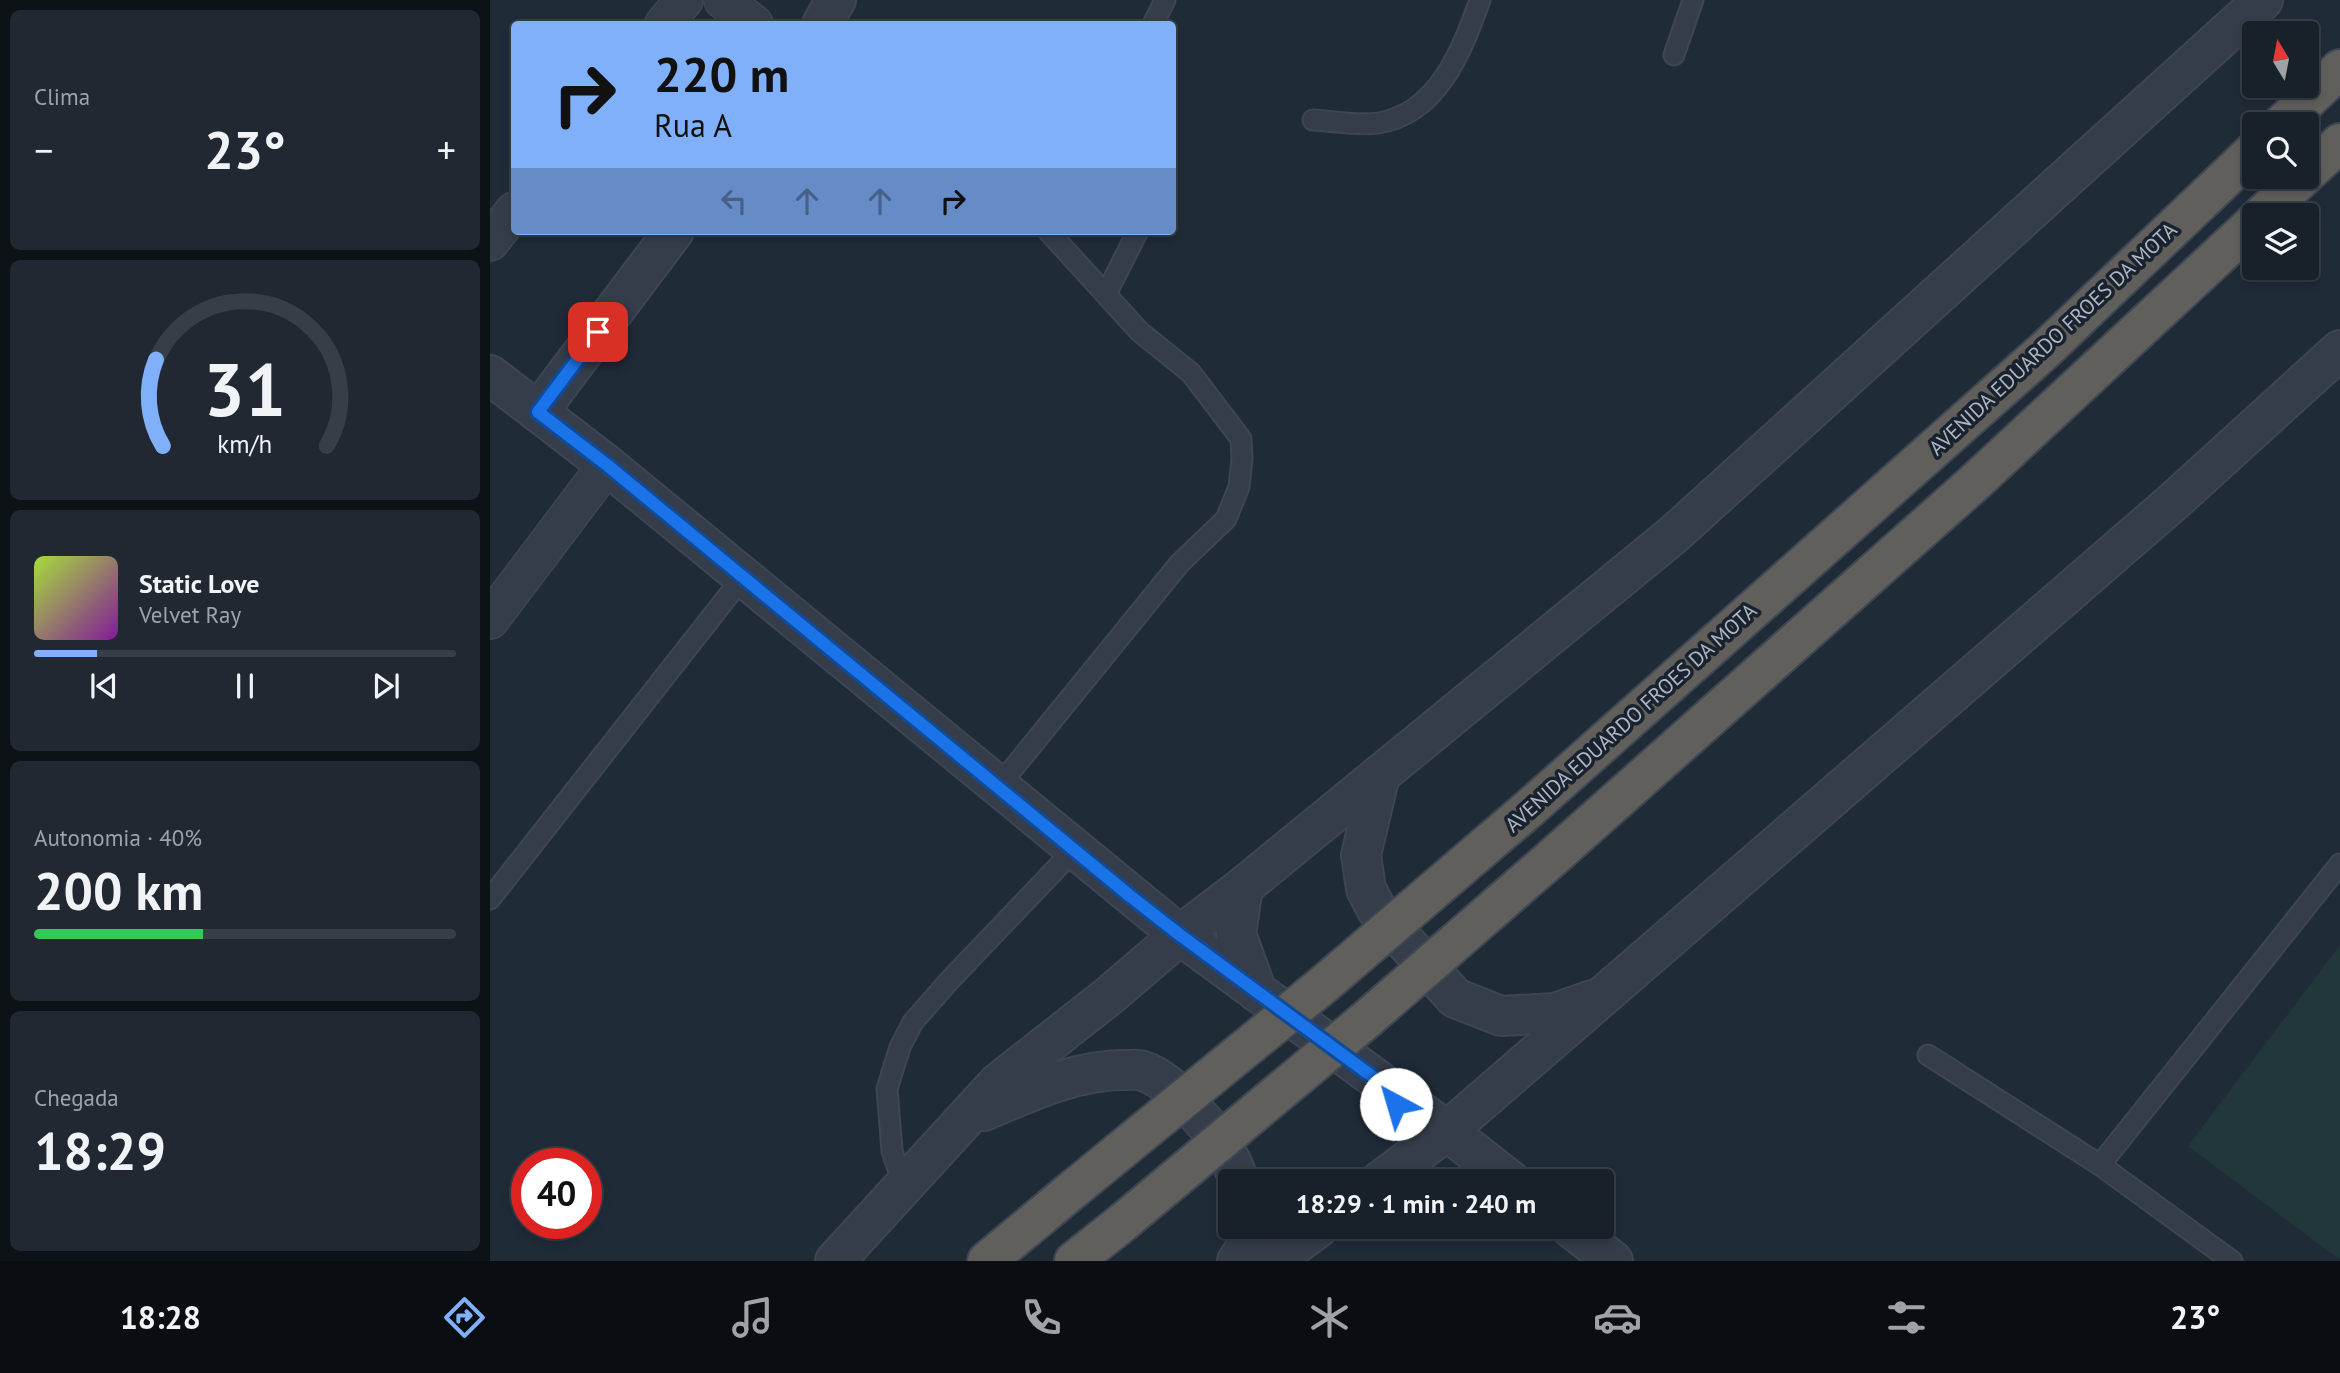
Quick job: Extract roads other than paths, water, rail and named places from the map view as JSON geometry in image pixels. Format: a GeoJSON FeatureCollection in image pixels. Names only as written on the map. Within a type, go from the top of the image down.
{"type":"FeatureCollection","features":[{"type":"Feature","properties":{"kind":"highway"},"geometry":{"type":"LineString","coordinates":[[2295,112],[2340,69]]}},
{"type":"Feature","properties":{"kind":"highway"},"geometry":{"type":"LineString","coordinates":[[2319,162],[2340,143]]}},
{"type":"Feature","properties":{"kind":"highway","name":"AVENIDA EDUARDO FROES DA MOTA"},"geometry":{"type":"LineString","coordinates":[[987,1261],[1323,985],[1531,807],[2045,350],[2242,162]]}},
{"type":"Feature","properties":{"kind":"highway"},"geometry":{"type":"LineString","coordinates":[[2275,203],[2290,189]]}},
{"type":"Feature","properties":{"kind":"highway"},"geometry":{"type":"LineString","coordinates":[[1074,1261],[1367,1019],[1552,858],[1974,483],[2242,234]]}},
{"type":"Feature","properties":{"kind":"street"},"geometry":{"type":"LineString","coordinates":[[666,21],[684,0]]}},
{"type":"Feature","properties":{"kind":"street"},"geometry":{"type":"LineString","coordinates":[[723,0],[750,21]]}},
{"type":"Feature","properties":{"kind":"street"},"geometry":{"type":"LineString","coordinates":[[824,21],[836,0]]}},
{"type":"Feature","properties":{"kind":"street"},"geometry":{"type":"LineString","coordinates":[[835,1261],[998,1083],[1110,995],[1180,935],[1243,887],[1673,535],[2263,0]]}},
{"type":"Feature","properties":{"kind":"street"},"geometry":{"type":"LineString","coordinates":[[490,242],[511,215]]}},
{"type":"Feature","properties":{"kind":"street"},"geometry":{"type":"LineString","coordinates":[[538,412],[671,235]]}},
{"type":"Feature","properties":{"kind":"street"},"geometry":{"type":"LineString","coordinates":[[1397,1169],[1491,1093],[2162,511],[2340,351]]}},
{"type":"Feature","properties":{"kind":"street"},"geometry":{"type":"LineString","coordinates":[[490,375],[607,465],[1180,935],[1496,1169]]}},
{"type":"Feature","properties":{"kind":"street"},"geometry":{"type":"LineString","coordinates":[[490,620],[607,465]]}},
{"type":"Feature","properties":{"kind":"street"},"geometry":{"type":"LineString","coordinates":[[1380,775],[1361,855],[1366,889],[1377,909],[1455,998],[1501,1016],[1555,1013],[1602,996]]}},
{"type":"Feature","properties":{"kind":"street"},"geometry":{"type":"LineString","coordinates":[[1243,887],[1236,934],[1257,992]]}},
{"type":"Feature","properties":{"kind":"street"},"geometry":{"type":"LineString","coordinates":[[965,1119],[1045,1085],[1093,1073],[1143,1070],[1169,1085],[1205,1123],[1231,1157],[1235,1169]]}},
{"type":"Feature","properties":{"kind":"street"},"geometry":{"type":"LineString","coordinates":[[1387,1169],[1401,1140],[1401,1118],[1392,1091]]}},
{"type":"Feature","properties":{"kind":"street"},"geometry":{"type":"LineString","coordinates":[[1491,1093],[1477,1124],[1477,1138],[1498,1169]]}},
{"type":"Feature","properties":{"kind":"street"},"geometry":{"type":"LineString","coordinates":[[1237,1261],[1244,1251],[1247,1239]]}},
{"type":"Feature","properties":{"kind":"street"},"geometry":{"type":"LineString","coordinates":[[1273,1261],[1303,1239]]}},
{"type":"Feature","properties":{"kind":"street"},"geometry":{"type":"LineString","coordinates":[[1585,1239],[1613,1261]]}},
{"type":"Feature","properties":{"kind":"lane"},"geometry":{"type":"LineString","coordinates":[[1154,21],[1165,0]]}},
{"type":"Feature","properties":{"kind":"lane"},"geometry":{"type":"LineString","coordinates":[[1313,121],[1375,123],[1394,119],[1416,108],[1439,85],[1465,43],[1480,0]]}},
{"type":"Feature","properties":{"kind":"lane"},"geometry":{"type":"LineString","coordinates":[[1674,55],[1693,0]]}},
{"type":"Feature","properties":{"kind":"lane"},"geometry":{"type":"LineString","coordinates":[[998,787],[1180,563],[1226,519],[1240,487],[1241,439],[1230,422],[1191,373],[1140,332],[1052,235]]}},
{"type":"Feature","properties":{"kind":"lane"},"geometry":{"type":"LineString","coordinates":[[1106,294],[1136,235]]}},
{"type":"Feature","properties":{"kind":"lane"},"geometry":{"type":"LineString","coordinates":[[490,899],[743,577]]}},
{"type":"Feature","properties":{"kind":"lane"},"geometry":{"type":"LineString","coordinates":[[904,1187],[892,1151],[887,1089],[900,1047],[913,1021],[1074,850]]}},
{"type":"Feature","properties":{"kind":"lane"},"geometry":{"type":"LineString","coordinates":[[2100,1165],[2340,864]]}},
{"type":"Feature","properties":{"kind":"lane"},"geometry":{"type":"LineString","coordinates":[[1928,1055],[2100,1165],[2232,1261]]}}]}
